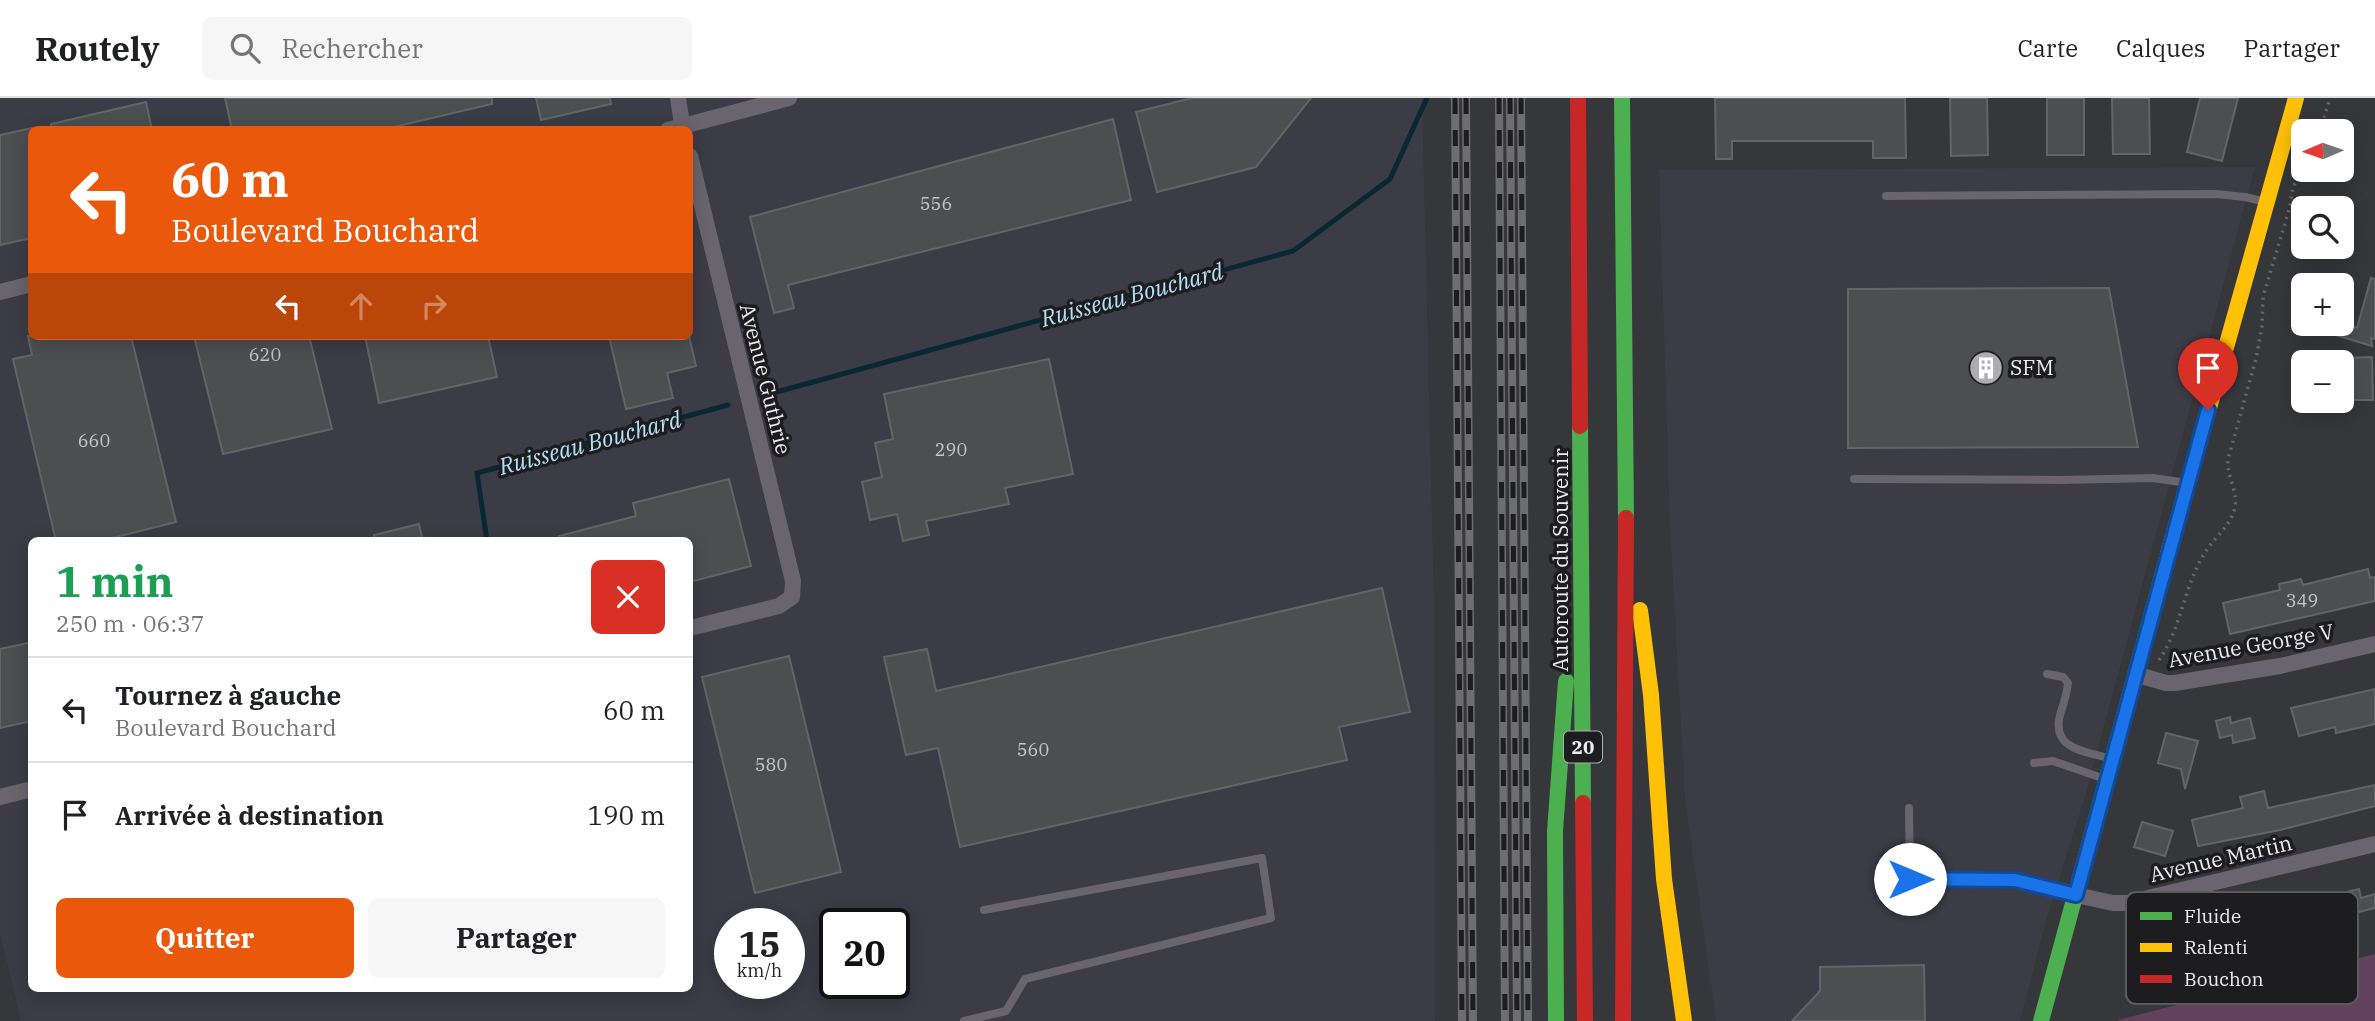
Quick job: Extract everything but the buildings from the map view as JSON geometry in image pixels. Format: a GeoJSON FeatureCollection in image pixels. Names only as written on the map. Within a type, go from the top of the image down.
{"type":"FeatureCollection","features":[{"type":"Feature","properties":{"kind":"main road","name":"Autoroute du Souvenir"},"geometry":{"type":"LineString","coordinates":[[1578,98],[1585,1021]]}},
{"type":"Feature","properties":{"kind":"main road","name":"20"},"geometry":{"type":"LineString","coordinates":[[1622,98],[1626,504],[1623,1021]]}},
{"type":"Feature","properties":{"kind":"main road"},"geometry":{"type":"LineString","coordinates":[[2041,1021],[2187,483],[2296,98]]}},
{"type":"Feature","properties":{"kind":"main road"},"geometry":{"type":"LineString","coordinates":[[1556,1021],[1555,831],[1582,472]]}},
{"type":"Feature","properties":{"kind":"main road"},"geometry":{"type":"LineString","coordinates":[[1626,504],[1651,695],[1664,878],[1684,1021]]}},
{"type":"Feature","properties":{"kind":"street"},"geometry":{"type":"LineString","coordinates":[[678,98],[678,126]]}},
{"type":"Feature","properties":{"kind":"street"},"geometry":{"type":"LineString","coordinates":[[685,126],[789,98]]}},
{"type":"Feature","properties":{"kind":"street","name":"Avenue Guthrie"},"geometry":{"type":"LineString","coordinates":[[693,168],[793,581],[792,597],[779,606],[693,627]]}},
{"type":"Feature","properties":{"kind":"street"},"geometry":{"type":"LineString","coordinates":[[0,292],[28,285]]}},
{"type":"Feature","properties":{"kind":"street","name":"Avenue George V"},"geometry":{"type":"LineString","coordinates":[[2135,674],[2175,683],[2280,666],[2375,644]]}},
{"type":"Feature","properties":{"kind":"street"},"geometry":{"type":"LineString","coordinates":[[0,797],[28,790]]}},
{"type":"Feature","properties":{"kind":"street","name":"Avenue Martin"},"geometry":{"type":"LineString","coordinates":[[2168,892],[2375,844]]}},
{"type":"Feature","properties":{"kind":"street","name":"Avenue Martin"},"geometry":{"type":"LineString","coordinates":[[2076,895],[2126,902]]}},
{"type":"Feature","properties":{"kind":"lane"},"geometry":{"type":"LineString","coordinates":[[1886,196],[2216,194],[2266,202]]}},
{"type":"Feature","properties":{"kind":"lane"},"geometry":{"type":"LineString","coordinates":[[1854,479],[2153,478],[2187,483]]}},
{"type":"Feature","properties":{"kind":"lane"},"geometry":{"type":"LineString","coordinates":[[2047,674],[2063,677],[2068,683],[2058,725],[2062,740],[2067,745],[2113,760]]}},
{"type":"Feature","properties":{"kind":"lane"},"geometry":{"type":"LineString","coordinates":[[2034,763],[2053,761],[2108,780]]}},
{"type":"Feature","properties":{"kind":"lane"},"geometry":{"type":"LineString","coordinates":[[1909,808],[1910,879],[2015,880],[2076,895]]}},
{"type":"Feature","properties":{"kind":"lane"},"geometry":{"type":"LineString","coordinates":[[964,1021],[1006,1011],[1025,979],[1270,918],[1262,858],[984,910]]}},
{"type":"Feature","properties":{"kind":"path"},"geometry":{"type":"LineString","coordinates":[[2324,119],[2330,98]]}},
{"type":"Feature","properties":{"kind":"path"},"geometry":{"type":"LineString","coordinates":[[2159,660],[2171,637],[2200,561],[2225,528],[2234,511],[2235,492],[2228,474],[2228,459],[2256,359],[2262,326],[2263,297],[2297,182]]}},
{"type":"Feature","properties":{"kind":"shaded area"},"geometry":{"type":"Polygon","coordinates":[[[0,98],[1422,98],[1434,604],[1435,1021],[21,1021],[0,933],[0,98]]]}},
{"type":"Feature","properties":{"kind":"shaded area"},"geometry":{"type":"Polygon","coordinates":[[[2255,167],[2084,800],[2047,917],[2020,1021],[1716,1021],[1685,798],[1670,527],[1659,170],[2255,167]]]}},
{"type":"Feature","properties":{"kind":"shaded area"},"geometry":{"type":"Polygon","coordinates":[[[2375,954],[2375,1021],[2118,1021],[2180,1004],[2358,1004],[2358,958],[2375,954]]]}},
{"type":"Feature","properties":{"kind":"waterway","name":"Ruisseau Bouchard"},"geometry":{"type":"LineString","coordinates":[[769,394],[1293,251],[1390,179],[1427,98]]}},
{"type":"Feature","properties":{"kind":"waterway","name":"Ruisseau Bouchard"},"geometry":{"type":"LineString","coordinates":[[486,537],[477,473],[728,405]]}},
{"type":"Feature","properties":{"kind":"railway"},"geometry":{"type":"LineString","coordinates":[[1455,98],[1462,1021]]}},
{"type":"Feature","properties":{"kind":"railway"},"geometry":{"type":"LineString","coordinates":[[1466,98],[1473,1021]]}},
{"type":"Feature","properties":{"kind":"railway"},"geometry":{"type":"LineString","coordinates":[[1499,98],[1505,1021]]}},
{"type":"Feature","properties":{"kind":"railway"},"geometry":{"type":"LineString","coordinates":[[1510,98],[1517,1021]]}},
{"type":"Feature","properties":{"kind":"railway"},"geometry":{"type":"LineString","coordinates":[[1521,98],[1528,1021]]}},
{"type":"Feature","properties":{"kind":"traffic: fast"},"geometry":{"type":"LineString","coordinates":[[1622,98],[1626,518]]}},
{"type":"Feature","properties":{"kind":"traffic: fast"},"geometry":{"type":"LineString","coordinates":[[1580,426],[1583,803]]}},
{"type":"Feature","properties":{"kind":"traffic: fast"},"geometry":{"type":"LineString","coordinates":[[2041,1021],[2168,554]]}},
{"type":"Feature","properties":{"kind":"traffic: fast"},"geometry":{"type":"LineString","coordinates":[[1556,1021],[1555,831],[1566,681]]}},
{"type":"Feature","properties":{"kind":"traffic: slow"},"geometry":{"type":"LineString","coordinates":[[2168,554],[2296,98]]}},
{"type":"Feature","properties":{"kind":"traffic: slow"},"geometry":{"type":"LineString","coordinates":[[1640,610],[1651,695],[1664,879],[1684,1021]]}},
{"type":"Feature","properties":{"kind":"traffic: jam"},"geometry":{"type":"LineString","coordinates":[[1578,98],[1580,426]]}},
{"type":"Feature","properties":{"kind":"traffic: jam"},"geometry":{"type":"LineString","coordinates":[[1623,1021],[1626,518]]}},
{"type":"Feature","properties":{"kind":"traffic: jam"},"geometry":{"type":"LineString","coordinates":[[1583,803],[1585,1021]]}},
{"type":"Feature","properties":{"kind":"place","name":"SFM"},"geometry":{"type":"Point","coordinates":[1986,368]}},
{"type":"Feature","properties":{"kind":"route"},"geometry":{"type":"LineString","coordinates":[[1910,879],[2015,880],[2076,895],[2208,410]]}}]}
